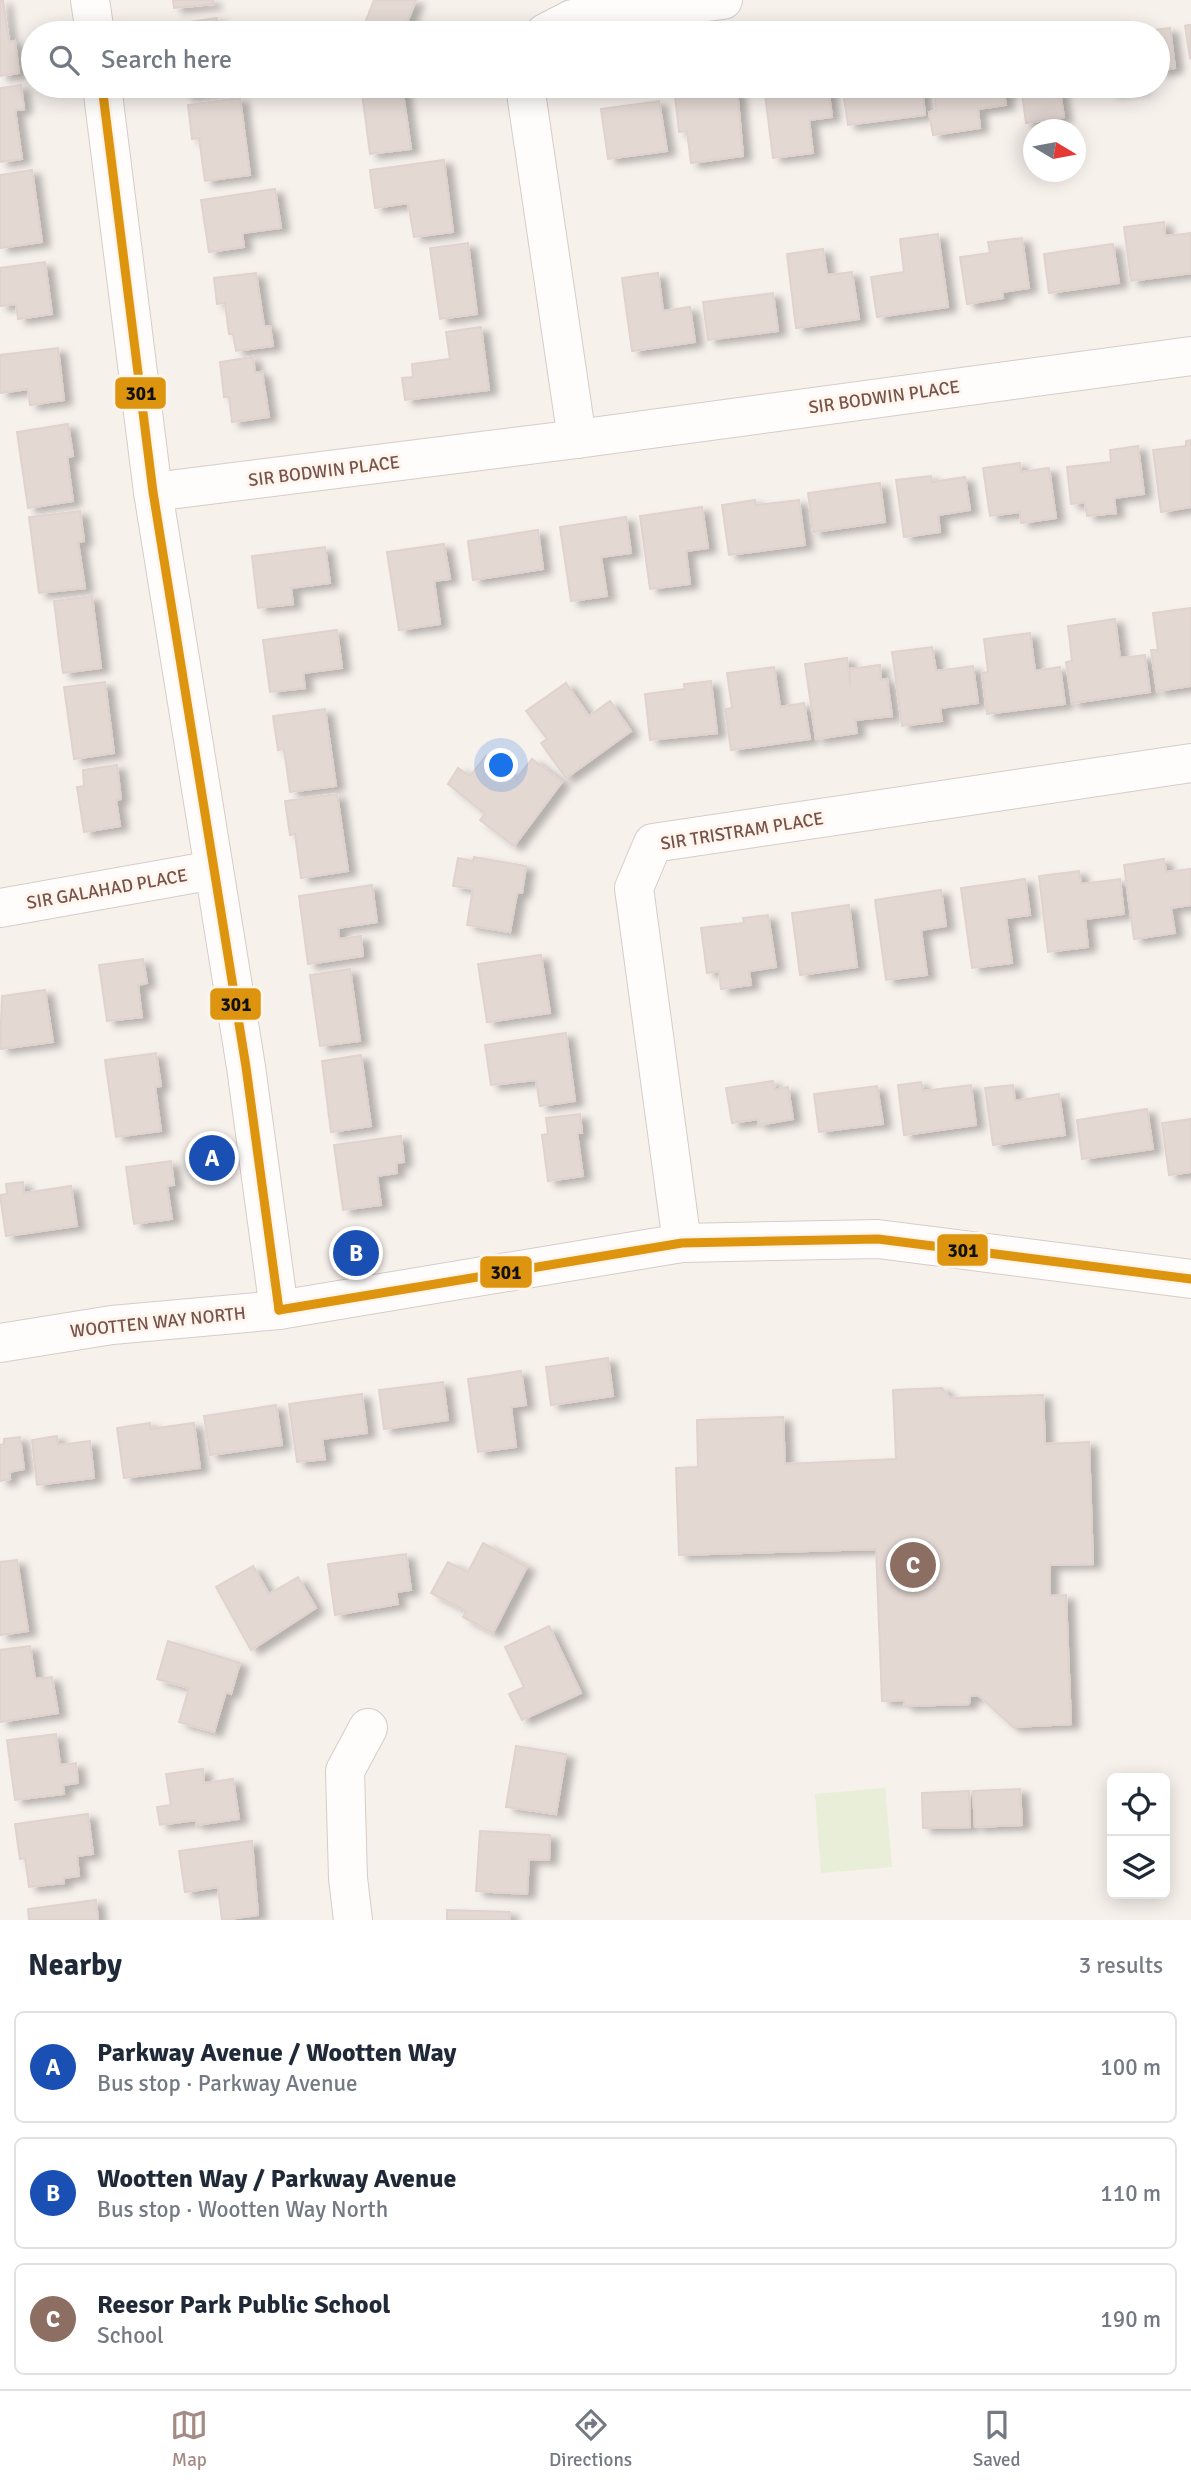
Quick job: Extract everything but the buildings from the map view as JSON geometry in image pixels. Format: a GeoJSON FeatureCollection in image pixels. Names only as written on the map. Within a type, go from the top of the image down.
{"type":"FeatureCollection","features":[{"type":"Feature","properties":{"kind":"street"},"geometry":{"type":"LineString","coordinates":[[90,0],[93,21]]}},
{"type":"Feature","properties":{"kind":"street"},"geometry":{"type":"LineString","coordinates":[[568,21],[723,0]]}},
{"type":"Feature","properties":{"kind":"street"},"geometry":{"type":"LineString","coordinates":[[104,98],[153,492],[214,870],[279,1310]]}},
{"type":"Feature","properties":{"kind":"street"},"geometry":{"type":"LineString","coordinates":[[527,98],[578,439]]}},
{"type":"Feature","properties":{"kind":"street","name":"SIR BODWIN PLACE"},"geometry":{"type":"LineString","coordinates":[[153,492],[578,439],[1191,356]]}},
{"type":"Feature","properties":{"kind":"street","name":"SIR TRISTRAM PLACE"},"geometry":{"type":"LineString","coordinates":[[682,1243],[634,888],[653,843],[1191,763]]}},
{"type":"Feature","properties":{"kind":"street","name":"SIR GALAHAD PLACE"},"geometry":{"type":"LineString","coordinates":[[0,908],[214,870]]}},
{"type":"Feature","properties":{"kind":"street","name":"WOOTTEN WAY NORTH"},"geometry":{"type":"LineString","coordinates":[[0,1343],[112,1325],[279,1310],[682,1243],[878,1239],[1191,1279]]}},
{"type":"Feature","properties":{"kind":"street"},"geometry":{"type":"LineString","coordinates":[[353,1920],[348,1878],[345,1771],[368,1728]]}},
{"type":"Feature","properties":{"kind":"green space"},"geometry":{"type":"Polygon","coordinates":[[[885,1788],[892,1867],[821,1873],[815,1794],[885,1788]]]}},
{"type":"Feature","properties":{"kind":"transit line","name":"301"},"geometry":{"type":"LineString","coordinates":[[104,98],[153,492],[246,1067],[279,1310]]}},
{"type":"Feature","properties":{"kind":"transit line","name":"301"},"geometry":{"type":"LineString","coordinates":[[279,1310],[682,1243],[878,1239],[1191,1279]]}},
{"type":"Feature","properties":{"kind":"place","name":"Parkway Avenue / Wootten Way"},"geometry":{"type":"Point","coordinates":[212,1158]}},
{"type":"Feature","properties":{"kind":"place","name":"Wootten Way / Parkway Avenue"},"geometry":{"type":"Point","coordinates":[356,1253]}},
{"type":"Feature","properties":{"kind":"place","name":"Reesor Park Public School"},"geometry":{"type":"Point","coordinates":[913,1565]}}]}
